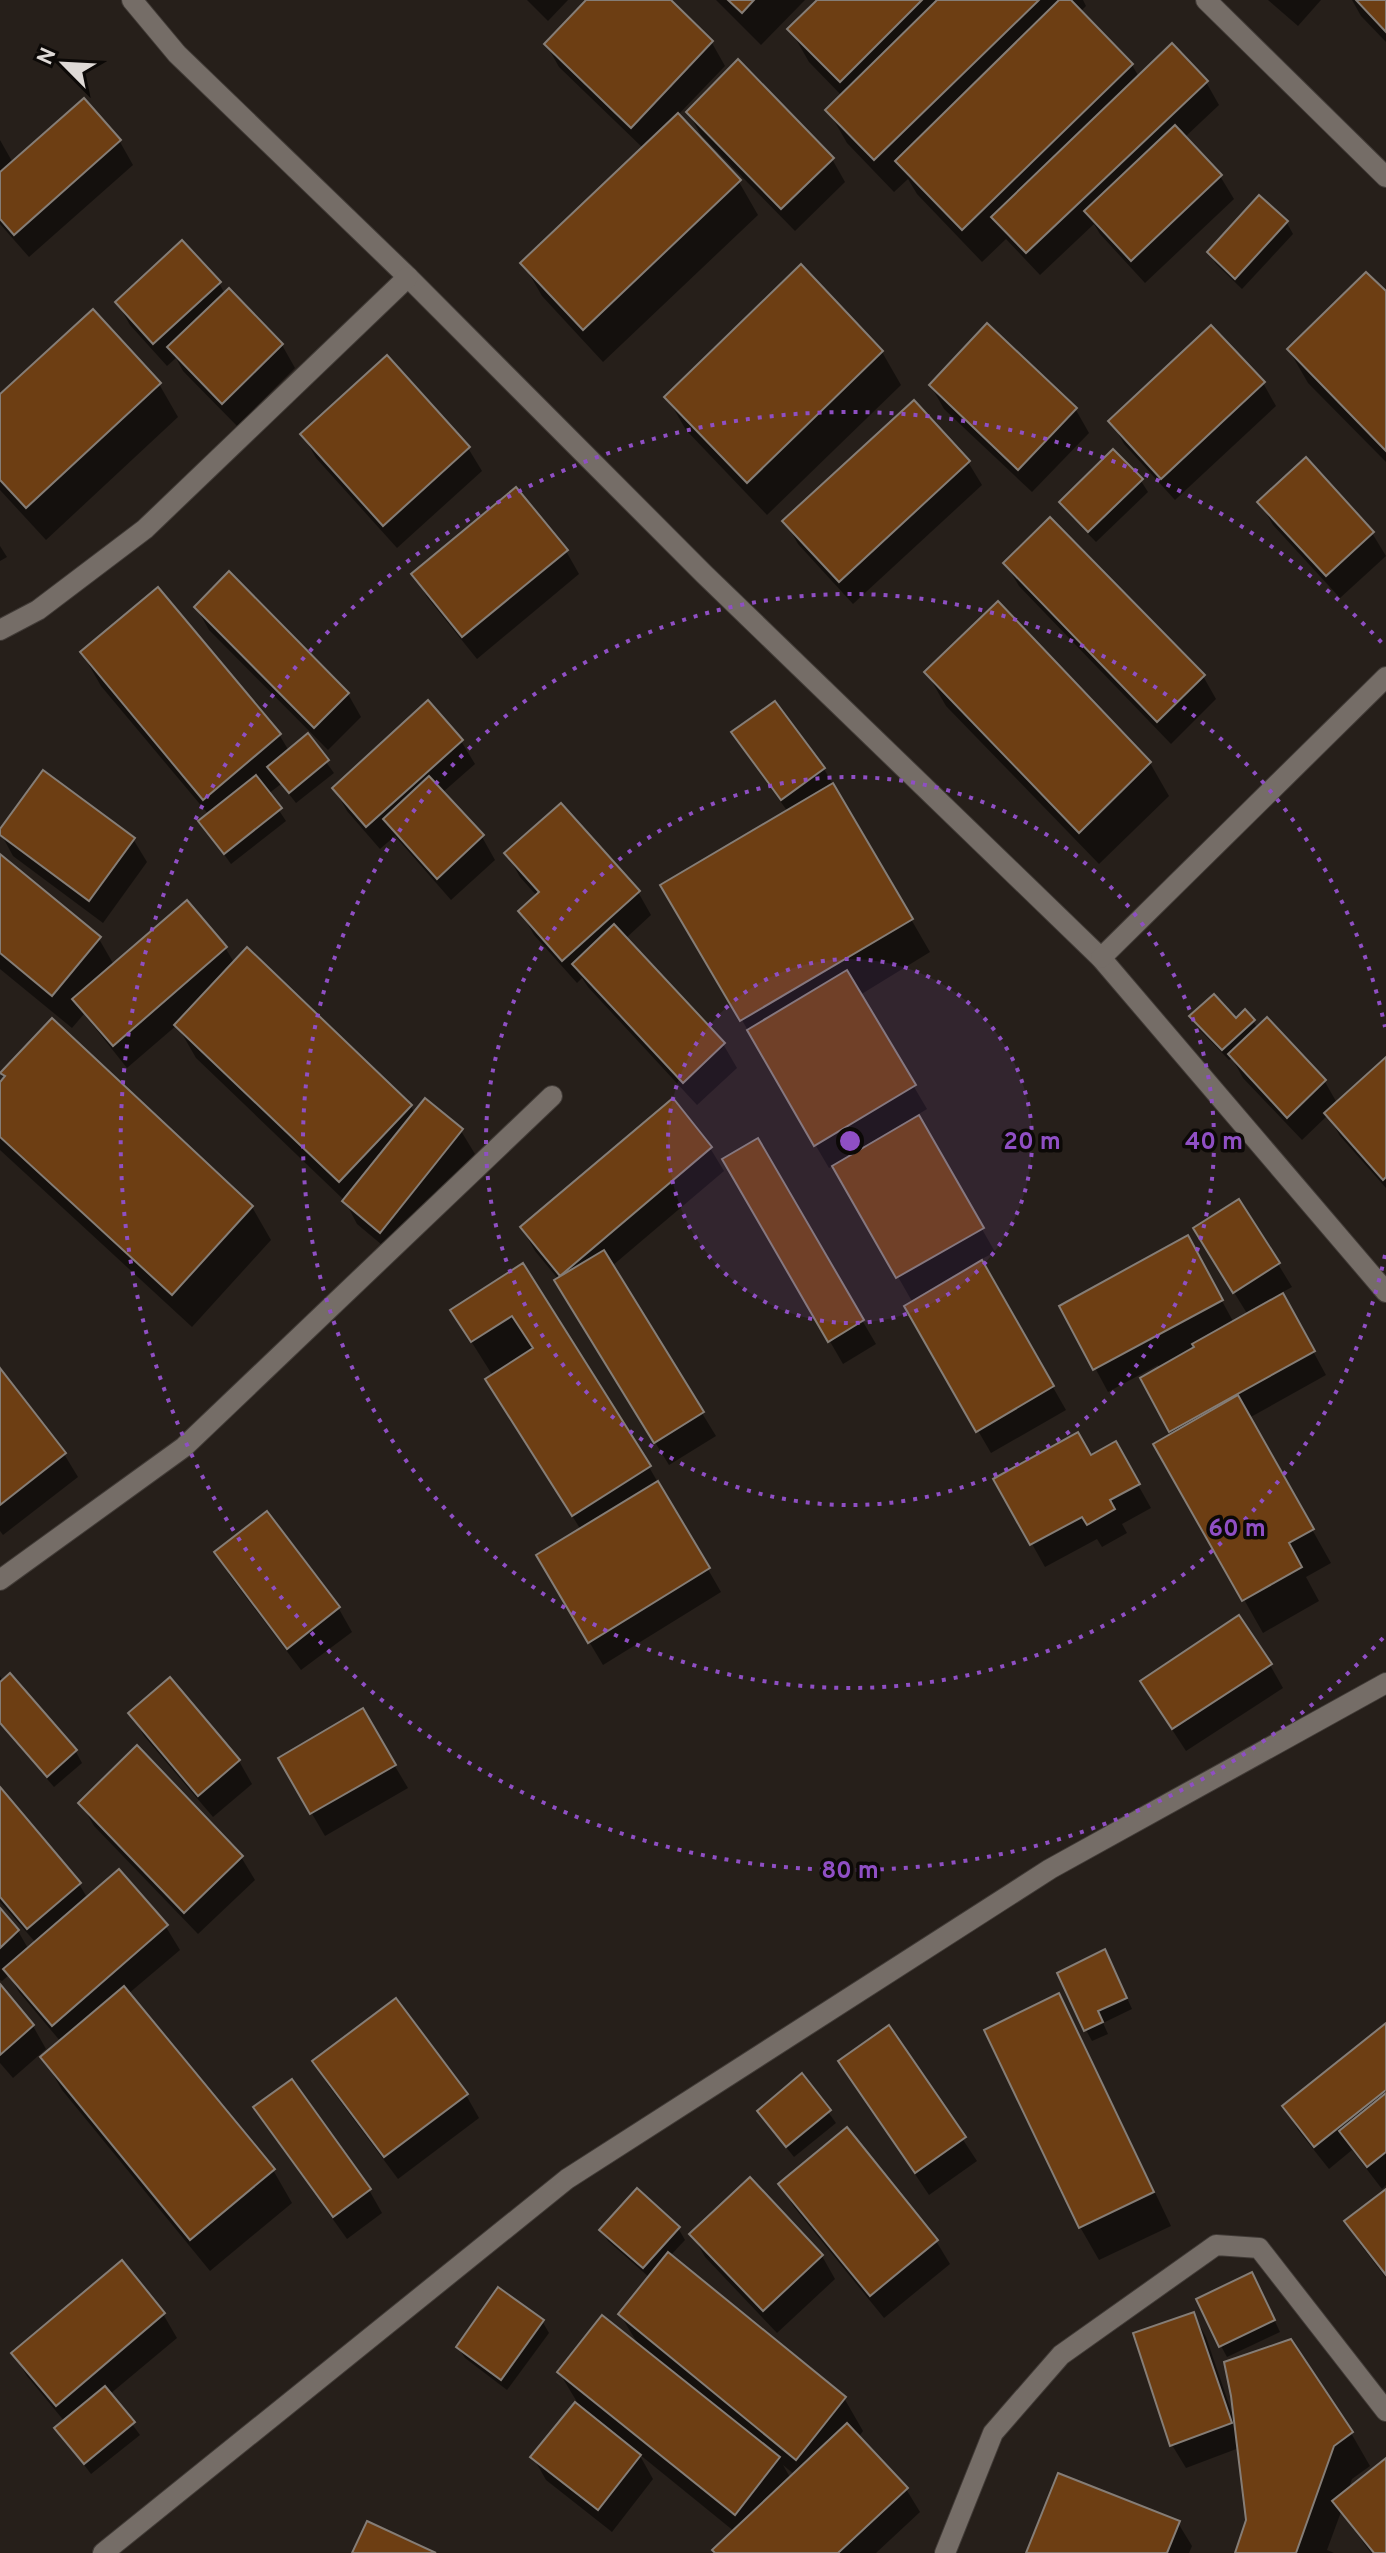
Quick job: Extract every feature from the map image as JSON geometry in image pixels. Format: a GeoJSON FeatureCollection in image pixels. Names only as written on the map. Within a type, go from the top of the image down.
{"type":"FeatureCollection","features":[{"type":"Feature","properties":{"kind":"street"},"geometry":{"type":"LineString","coordinates":[[132,0],[177,54],[408,277],[704,574],[1101,958],[1386,1292]]}},
{"type":"Feature","properties":{"kind":"street"},"geometry":{"type":"LineString","coordinates":[[1206,0],[1386,177]]}},
{"type":"Feature","properties":{"kind":"street"},"geometry":{"type":"LineString","coordinates":[[0,630],[38,610],[145,529],[408,277]]}},
{"type":"Feature","properties":{"kind":"street"},"geometry":{"type":"LineString","coordinates":[[1101,958],[1386,677]]}},
{"type":"Feature","properties":{"kind":"street"},"geometry":{"type":"LineString","coordinates":[[0,1580],[184,1447],[552,1096]]}},
{"type":"Feature","properties":{"kind":"street"},"geometry":{"type":"LineString","coordinates":[[103,2553],[567,2179],[1050,1869],[1386,1683]]}},
{"type":"Feature","properties":{"kind":"street"},"geometry":{"type":"LineString","coordinates":[[945,2553],[993,2433],[1061,2355],[1216,2245],[1259,2248],[1386,2411]]}},
{"type":"Feature","properties":{"kind":"building"},"geometry":{"type":"Polygon","coordinates":[[[586,0],[671,0],[713,41],[631,128],[544,44],[586,0]]]}},
{"type":"Feature","properties":{"kind":"building"},"geometry":{"type":"Polygon","coordinates":[[[728,0],[754,0],[742,13],[728,0]]]}},
{"type":"Feature","properties":{"kind":"building"},"geometry":{"type":"Polygon","coordinates":[[[817,0],[922,0],[840,82],[787,29],[817,0]]]}},
{"type":"Feature","properties":{"kind":"building"},"geometry":{"type":"Polygon","coordinates":[[[937,0],[1039,0],[874,160],[825,110],[937,0]]]}},
{"type":"Feature","properties":{"kind":"building"},"geometry":{"type":"Polygon","coordinates":[[[1059,0],[1071,0],[1133,64],[962,230],[895,161],[1059,0]]]}},
{"type":"Feature","properties":{"kind":"building"},"geometry":{"type":"Polygon","coordinates":[[[1356,0],[1386,0],[1386,32],[1356,0]]]}},
{"type":"Feature","properties":{"kind":"building"},"geometry":{"type":"Polygon","coordinates":[[[1172,43],[1208,81],[1026,253],[991,217],[1172,43]]]}},
{"type":"Feature","properties":{"kind":"building"},"geometry":{"type":"Polygon","coordinates":[[[738,59],[834,158],[781,209],[686,112],[738,59]]]}},
{"type":"Feature","properties":{"kind":"building"},"geometry":{"type":"Polygon","coordinates":[[[84,98],[121,140],[14,235],[0,219],[0,172],[84,98]]]}},
{"type":"Feature","properties":{"kind":"building"},"geometry":{"type":"Polygon","coordinates":[[[678,113],[741,180],[583,330],[520,263],[678,113]]]}},
{"type":"Feature","properties":{"kind":"building"},"geometry":{"type":"Polygon","coordinates":[[[1175,125],[1222,175],[1131,261],[1084,211],[1175,125]]]}},
{"type":"Feature","properties":{"kind":"building"},"geometry":{"type":"Polygon","coordinates":[[[1259,195],[1288,221],[1235,279],[1207,252],[1259,195]]]}},
{"type":"Feature","properties":{"kind":"building"},"geometry":{"type":"Polygon","coordinates":[[[182,240],[221,282],[153,344],[115,302],[182,240]]]}},
{"type":"Feature","properties":{"kind":"building"},"geometry":{"type":"Polygon","coordinates":[[[801,264],[883,351],[747,483],[664,397],[801,264]]]}},
{"type":"Feature","properties":{"kind":"building"},"geometry":{"type":"Polygon","coordinates":[[[1366,272],[1386,291],[1386,451],[1287,349],[1366,272]]]}},
{"type":"Feature","properties":{"kind":"building"},"geometry":{"type":"Polygon","coordinates":[[[229,288],[283,344],[222,404],[167,347],[229,288]]]}},
{"type":"Feature","properties":{"kind":"building"},"geometry":{"type":"Polygon","coordinates":[[[93,309],[161,383],[26,508],[0,480],[0,394],[93,309]]]}},
{"type":"Feature","properties":{"kind":"building"},"geometry":{"type":"Polygon","coordinates":[[[987,323],[1077,408],[1018,470],[929,385],[987,323]]]}},
{"type":"Feature","properties":{"kind":"building"},"geometry":{"type":"Polygon","coordinates":[[[1211,325],[1265,382],[1161,479],[1108,421],[1211,325]]]}},
{"type":"Feature","properties":{"kind":"building"},"geometry":{"type":"Polygon","coordinates":[[[387,355],[470,447],[383,526],[300,434],[387,355]]]}},
{"type":"Feature","properties":{"kind":"building"},"geometry":{"type":"Polygon","coordinates":[[[914,400],[970,461],[839,582],[782,521],[914,400]]]}},
{"type":"Feature","properties":{"kind":"building"},"geometry":{"type":"Polygon","coordinates":[[[1113,449],[1143,479],[1088,532],[1059,502],[1113,449]]]}},
{"type":"Feature","properties":{"kind":"building"},"geometry":{"type":"Polygon","coordinates":[[[1306,457],[1374,532],[1326,576],[1257,502],[1306,457]]]}},
{"type":"Feature","properties":{"kind":"building"},"geometry":{"type":"Polygon","coordinates":[[[516,487],[568,550],[462,637],[411,574],[516,487]]]}},
{"type":"Feature","properties":{"kind":"building"},"geometry":{"type":"Polygon","coordinates":[[[1050,517],[1205,675],[1157,722],[1003,563],[1050,517]]]}},
{"type":"Feature","properties":{"kind":"building"},"geometry":{"type":"Polygon","coordinates":[[[229,571],[349,693],[314,728],[194,607],[229,571]]]}},
{"type":"Feature","properties":{"kind":"building"},"geometry":{"type":"Polygon","coordinates":[[[158,587],[281,734],[203,800],[80,652],[158,587]]]}},
{"type":"Feature","properties":{"kind":"building"},"geometry":{"type":"Polygon","coordinates":[[[998,601],[1151,762],[1079,833],[924,672],[998,601]]]}},
{"type":"Feature","properties":{"kind":"building"},"geometry":{"type":"Polygon","coordinates":[[[428,700],[463,740],[366,827],[332,788],[428,700]]]}},
{"type":"Feature","properties":{"kind":"building"},"geometry":{"type":"Polygon","coordinates":[[[775,701],[825,768],[781,800],[731,732],[775,701]]]}},
{"type":"Feature","properties":{"kind":"building"},"geometry":{"type":"Polygon","coordinates":[[[308,733],[329,760],[289,793],[267,767],[308,733]]]}},
{"type":"Feature","properties":{"kind":"building"},"geometry":{"type":"Polygon","coordinates":[[[43,770],[135,838],[89,901],[0,835],[0,829],[43,770]]]}},
{"type":"Feature","properties":{"kind":"building"},"geometry":{"type":"Polygon","coordinates":[[[256,775],[282,808],[224,854],[198,821],[256,775]]]}},
{"type":"Feature","properties":{"kind":"building"},"geometry":{"type":"Polygon","coordinates":[[[429,776],[484,835],[437,879],[383,819],[429,776]]]}},
{"type":"Feature","properties":{"kind":"building"},"geometry":{"type":"Polygon","coordinates":[[[833,783],[913,919],[740,1021],[660,885],[833,783]]]}},
{"type":"Feature","properties":{"kind":"building"},"geometry":{"type":"Polygon","coordinates":[[[561,803],[640,891],[562,961],[518,911],[539,892],[504,853],[561,803]]]}},
{"type":"Feature","properties":{"kind":"building"},"geometry":{"type":"Polygon","coordinates":[[[0,854],[101,937],[52,996],[0,953],[0,854]]]}},
{"type":"Feature","properties":{"kind":"building"},"geometry":{"type":"Polygon","coordinates":[[[187,900],[227,947],[113,1046],[72,999],[187,900]]]}},
{"type":"Feature","properties":{"kind":"building"},"geometry":{"type":"Polygon","coordinates":[[[614,924],[725,1043],[683,1083],[572,964],[614,924]]]}},
{"type":"Feature","properties":{"kind":"building"},"geometry":{"type":"Polygon","coordinates":[[[247,947],[412,1105],[339,1182],[174,1025],[247,947]]]}},
{"type":"Feature","properties":{"kind":"building"},"geometry":{"type":"Polygon","coordinates":[[[847,970],[916,1085],[814,1146],[747,1030],[847,970]]]}},
{"type":"Feature","properties":{"kind":"building"},"geometry":{"type":"Polygon","coordinates":[[[1214,994],[1236,1018],[1245,1009],[1255,1020],[1222,1050],[1189,1016],[1214,994]]]}},
{"type":"Feature","properties":{"kind":"building"},"geometry":{"type":"Polygon","coordinates":[[[1267,1017],[1326,1080],[1287,1118],[1228,1054],[1267,1017]]]}},
{"type":"Feature","properties":{"kind":"building"},"geometry":{"type":"Polygon","coordinates":[[[52,1018],[253,1206],[172,1295],[0,1137],[0,1082],[5,1076],[0,1073],[52,1018]]]}},
{"type":"Feature","properties":{"kind":"building"},"geometry":{"type":"Polygon","coordinates":[[[1386,1057],[1386,1177],[1383,1180],[1324,1113],[1386,1057]]]}},
{"type":"Feature","properties":{"kind":"building"},"geometry":{"type":"Polygon","coordinates":[[[425,1098],[463,1129],[380,1233],[342,1201],[425,1098]]]}},
{"type":"Feature","properties":{"kind":"building"},"geometry":{"type":"Polygon","coordinates":[[[673,1098],[712,1147],[560,1276],[520,1227],[673,1098]]]}},
{"type":"Feature","properties":{"kind":"building"},"geometry":{"type":"Polygon","coordinates":[[[919,1115],[984,1228],[896,1278],[832,1166],[919,1115]]]}},
{"type":"Feature","properties":{"kind":"building"},"geometry":{"type":"Polygon","coordinates":[[[758,1138],[864,1320],[828,1342],[722,1159],[758,1138]]]}},
{"type":"Feature","properties":{"kind":"building"},"geometry":{"type":"Polygon","coordinates":[[[1239,1199],[1280,1263],[1233,1293],[1193,1228],[1239,1199]]]}},
{"type":"Feature","properties":{"kind":"building"},"geometry":{"type":"Polygon","coordinates":[[[1188,1235],[1223,1300],[1093,1370],[1059,1306],[1188,1235]]]}},
{"type":"Feature","properties":{"kind":"building"},"geometry":{"type":"Polygon","coordinates":[[[604,1250],[704,1412],[654,1443],[554,1280],[604,1250]]]}},
{"type":"Feature","properties":{"kind":"building"},"geometry":{"type":"Polygon","coordinates":[[[982,1260],[1054,1386],[976,1432],[904,1306],[982,1260]]]}},
{"type":"Feature","properties":{"kind":"building"},"geometry":{"type":"Polygon","coordinates":[[[523,1263],[651,1466],[572,1516],[485,1379],[533,1348],[512,1316],[471,1342],[450,1310],[523,1263]]]}},
{"type":"Feature","properties":{"kind":"building"},"geometry":{"type":"Polygon","coordinates":[[[1283,1293],[1315,1351],[1169,1432],[1140,1378],[1194,1347],[1192,1344],[1283,1293]]]}},
{"type":"Feature","properties":{"kind":"building"},"geometry":{"type":"Polygon","coordinates":[[[0,1368],[66,1453],[0,1505],[0,1368]]]}},
{"type":"Feature","properties":{"kind":"building"},"geometry":{"type":"Polygon","coordinates":[[[1238,1395],[1314,1529],[1289,1543],[1302,1567],[1242,1601],[1153,1444],[1238,1395]]]}},
{"type":"Feature","properties":{"kind":"building"},"geometry":{"type":"Polygon","coordinates":[[[1078,1432],[1091,1455],[1116,1441],[1140,1484],[1110,1500],[1115,1509],[1087,1525],[1082,1517],[1030,1545],[993,1479],[1078,1432]]]}},
{"type":"Feature","properties":{"kind":"building"},"geometry":{"type":"Polygon","coordinates":[[[658,1481],[710,1568],[588,1643],[536,1555],[658,1481]]]}},
{"type":"Feature","properties":{"kind":"building"},"geometry":{"type":"Polygon","coordinates":[[[267,1511],[340,1607],[287,1649],[214,1552],[267,1511]]]}},
{"type":"Feature","properties":{"kind":"building"},"geometry":{"type":"Polygon","coordinates":[[[1239,1615],[1272,1664],[1172,1729],[1140,1681],[1239,1615]]]}},
{"type":"Feature","properties":{"kind":"building"},"geometry":{"type":"Polygon","coordinates":[[[10,1673],[77,1750],[47,1777],[0,1723],[0,1682],[10,1673]]]}},
{"type":"Feature","properties":{"kind":"building"},"geometry":{"type":"Polygon","coordinates":[[[170,1677],[240,1760],[198,1796],[128,1713],[170,1677]]]}},
{"type":"Feature","properties":{"kind":"building"},"geometry":{"type":"Polygon","coordinates":[[[363,1708],[396,1765],[310,1814],[278,1758],[363,1708]]]}},
{"type":"Feature","properties":{"kind":"building"},"geometry":{"type":"Polygon","coordinates":[[[137,1745],[243,1856],[184,1913],[78,1803],[137,1745]]]}},
{"type":"Feature","properties":{"kind":"building"},"geometry":{"type":"Polygon","coordinates":[[[0,1787],[81,1883],[27,1929],[0,1897],[0,1787]]]}},
{"type":"Feature","properties":{"kind":"building"},"geometry":{"type":"Polygon","coordinates":[[[119,1869],[168,1925],[52,2026],[3,1969],[119,1869]]]}},
{"type":"Feature","properties":{"kind":"building"},"geometry":{"type":"Polygon","coordinates":[[[0,1908],[19,1930],[0,1948],[0,1908]]]}},
{"type":"Feature","properties":{"kind":"building"},"geometry":{"type":"Polygon","coordinates":[[[1105,1949],[1127,1998],[1098,2011],[1103,2022],[1084,2031],[1057,1973],[1105,1949]]]}},
{"type":"Feature","properties":{"kind":"building"},"geometry":{"type":"Polygon","coordinates":[[[0,1984],[34,2025],[0,2055],[0,1984]]]}},
{"type":"Feature","properties":{"kind":"building"},"geometry":{"type":"Polygon","coordinates":[[[124,1986],[275,2169],[190,2240],[40,2057],[124,1986]]]}},
{"type":"Feature","properties":{"kind":"building"},"geometry":{"type":"Polygon","coordinates":[[[1059,1993],[1154,2192],[1079,2228],[984,2030],[1059,1993]]]}},
{"type":"Feature","properties":{"kind":"building"},"geometry":{"type":"Polygon","coordinates":[[[396,1998],[468,2094],[384,2157],[312,2061],[396,1998]]]}},
{"type":"Feature","properties":{"kind":"building"},"geometry":{"type":"Polygon","coordinates":[[[1386,2023],[1386,2090],[1314,2147],[1282,2106],[1386,2023]]]}},
{"type":"Feature","properties":{"kind":"building"},"geometry":{"type":"Polygon","coordinates":[[[889,2025],[966,2137],[915,2173],[838,2061],[889,2025]]]}},
{"type":"Feature","properties":{"kind":"building"},"geometry":{"type":"Polygon","coordinates":[[[802,2073],[831,2110],[786,2147],[757,2111],[802,2073]]]}},
{"type":"Feature","properties":{"kind":"building"},"geometry":{"type":"Polygon","coordinates":[[[292,2079],[371,2189],[333,2217],[253,2107],[292,2079]]]}},
{"type":"Feature","properties":{"kind":"building"},"geometry":{"type":"Polygon","coordinates":[[[1386,2093],[1386,2152],[1367,2167],[1339,2131],[1386,2093]]]}},
{"type":"Feature","properties":{"kind":"building"},"geometry":{"type":"Polygon","coordinates":[[[847,2127],[938,2240],[870,2296],[778,2184],[847,2127]]]}},
{"type":"Feature","properties":{"kind":"building"},"geometry":{"type":"Polygon","coordinates":[[[750,2177],[823,2255],[763,2311],[689,2234],[750,2177]]]}},
{"type":"Feature","properties":{"kind":"building"},"geometry":{"type":"Polygon","coordinates":[[[637,2188],[680,2227],[643,2268],[599,2230],[637,2188]]]}},
{"type":"Feature","properties":{"kind":"building"},"geometry":{"type":"Polygon","coordinates":[[[1386,2189],[1386,2275],[1344,2221],[1386,2189]]]}},
{"type":"Feature","properties":{"kind":"building"},"geometry":{"type":"Polygon","coordinates":[[[668,2252],[846,2397],[796,2460],[618,2314],[668,2252]]]}},
{"type":"Feature","properties":{"kind":"building"},"geometry":{"type":"Polygon","coordinates":[[[122,2260],[165,2313],[56,2406],[11,2353],[122,2260]]]}},
{"type":"Feature","properties":{"kind":"building"},"geometry":{"type":"Polygon","coordinates":[[[1252,2272],[1275,2320],[1219,2347],[1196,2299],[1252,2272]]]}},
{"type":"Feature","properties":{"kind":"building"},"geometry":{"type":"Polygon","coordinates":[[[498,2287],[544,2320],[501,2380],[456,2347],[498,2287]]]}},
{"type":"Feature","properties":{"kind":"building"},"geometry":{"type":"Polygon","coordinates":[[[1194,2312],[1232,2423],[1170,2446],[1133,2333],[1194,2312]]]}},
{"type":"Feature","properties":{"kind":"building"},"geometry":{"type":"Polygon","coordinates":[[[602,2315],[780,2457],[735,2515],[557,2372],[602,2315]]]}},
{"type":"Feature","properties":{"kind":"building"},"geometry":{"type":"Polygon","coordinates":[[[1291,2339],[1353,2432],[1334,2446],[1296,2553],[1235,2553],[1246,2520],[1224,2362],[1291,2339]]]}},
{"type":"Feature","properties":{"kind":"building"},"geometry":{"type":"Polygon","coordinates":[[[105,2386],[135,2422],[84,2464],[54,2428],[105,2386]]]}},
{"type":"Feature","properties":{"kind":"building"},"geometry":{"type":"Polygon","coordinates":[[[575,2402],[641,2455],[598,2510],[530,2457],[575,2402]]]}},
{"type":"Feature","properties":{"kind":"building"},"geometry":{"type":"Polygon","coordinates":[[[847,2423],[908,2488],[838,2553],[715,2553],[712,2550],[847,2423]]]}},
{"type":"Feature","properties":{"kind":"building"},"geometry":{"type":"Polygon","coordinates":[[[1386,2458],[1386,2553],[1374,2553],[1332,2501],[1386,2458]]]}},
{"type":"Feature","properties":{"kind":"building"},"geometry":{"type":"Polygon","coordinates":[[[1058,2473],[1180,2521],[1167,2553],[1026,2553],[1058,2473]]]}},
{"type":"Feature","properties":{"kind":"building"},"geometry":{"type":"Polygon","coordinates":[[[367,2521],[436,2553],[352,2553],[367,2521]]]}}]}
